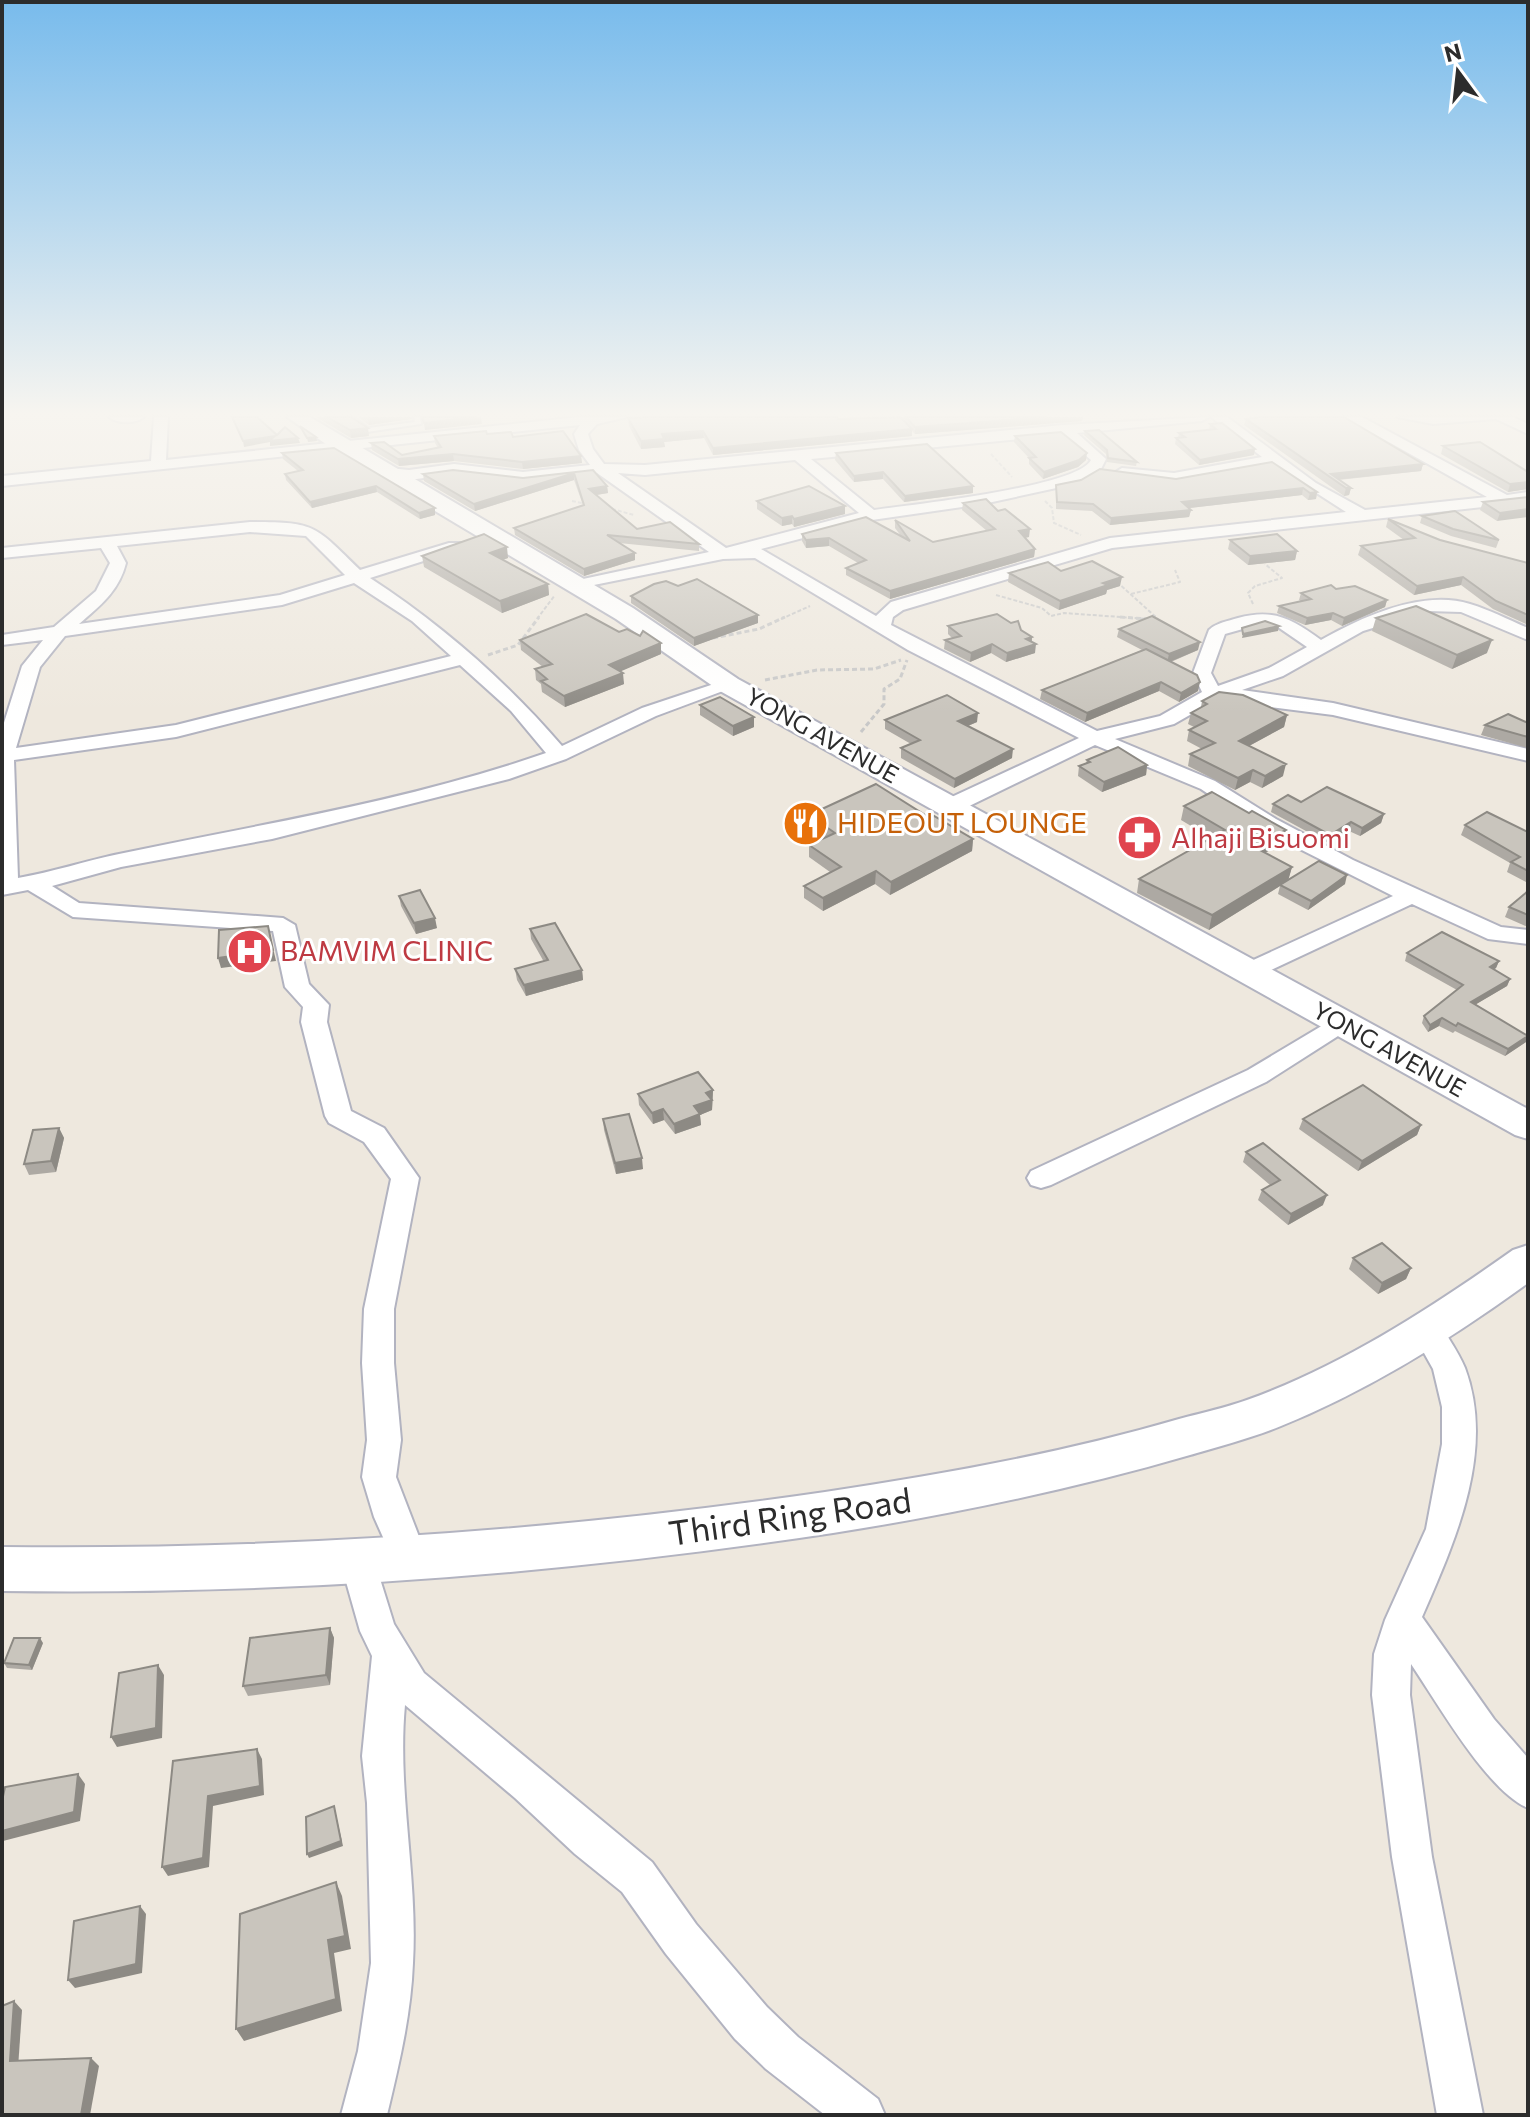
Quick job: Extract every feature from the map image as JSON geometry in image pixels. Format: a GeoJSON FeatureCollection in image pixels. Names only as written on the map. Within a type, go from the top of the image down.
{"type":"FeatureCollection","features":[{"type":"Feature","properties":{"kind":"street","name":"YONG AVENUE"},"geometry":{"type":"LineString","coordinates":[[454,516],[677,645],[735,688],[844,750],[951,806],[1528,1126]]}},
{"type":"Feature","properties":{"kind":"street"},"geometry":{"type":"LineString","coordinates":[[670,516],[723,554],[758,553],[882,625],[911,652],[1095,738],[1208,785],[1268,824],[1332,858],[1496,934],[1528,937]]}},
{"type":"Feature","properties":{"kind":"street"},"geometry":{"type":"LineString","coordinates":[[575,586],[723,554],[868,516]]}},
{"type":"Feature","properties":{"kind":"street"},"geometry":{"type":"LineString","coordinates":[[882,625],[885,615],[897,606],[1110,543],[1358,516],[1386,518],[1411,529]]}},
{"type":"Feature","properties":{"kind":"street"},"geometry":{"type":"LineString","coordinates":[[2,553],[250,527],[303,528],[312,532],[358,578],[418,617],[465,658],[518,707],[559,755]]}},
{"type":"Feature","properties":{"kind":"street"},"geometry":{"type":"LineString","coordinates":[[2,640],[282,600],[358,578],[486,534]]}},
{"type":"Feature","properties":{"kind":"street"},"geometry":{"type":"LineString","coordinates":[[106,541],[118,563],[114,578],[91,605],[61,630],[31,666],[3,755],[9,869],[3,888],[118,861],[272,832],[502,775],[559,755],[649,712],[735,688]]}},
{"type":"Feature","properties":{"kind":"street"},"geometry":{"type":"LineString","coordinates":[[842,601],[897,606]]}},
{"type":"Feature","properties":{"kind":"street"},"geometry":{"type":"LineString","coordinates":[[951,806],[1095,738],[1167,720],[1213,694],[1276,672],[1367,624],[1439,605],[1466,608],[1528,635]]}},
{"type":"Feature","properties":{"kind":"street"},"geometry":{"type":"LineString","coordinates":[[1213,694],[1202,673],[1213,657],[1211,641],[1218,630],[1267,615],[1282,618],[1319,647]]}},
{"type":"Feature","properties":{"kind":"street"},"geometry":{"type":"LineString","coordinates":[[3,755],[89,746],[184,727],[465,658]]}},
{"type":"Feature","properties":{"kind":"street"},"geometry":{"type":"LineString","coordinates":[[1213,694],[1252,695],[1409,725],[1471,745],[1528,755]]}},
{"type":"Feature","properties":{"kind":"street"},"geometry":{"type":"LineString","coordinates":[[32,883],[73,910],[268,921],[283,925],[297,987],[316,1005],[314,1022],[339,1116],[374,1135],[405,1178],[379,1309],[378,1363],[384,1440],[379,1477],[391,1517],[410,1560]]}},
{"type":"Feature","properties":{"kind":"street"},"geometry":{"type":"LineString","coordinates":[[1247,972],[1413,895]]}},
{"type":"Feature","properties":{"kind":"street"},"geometry":{"type":"LineString","coordinates":[[1041,1178],[1257,1076],[1340,1023]]}},
{"type":"Feature","properties":{"kind":"street","name":"Third Ring Road"},"geometry":{"type":"LineString","coordinates":[[2,1569],[109,1572],[410,1560],[764,1523],[946,1494],[1128,1455],[1266,1412],[1372,1361],[1478,1299],[1528,1261]]}},
{"type":"Feature","properties":{"kind":"street"},"geometry":{"type":"LineString","coordinates":[[1426,1328],[1449,1368],[1458,1407],[1459,1444],[1443,1529],[1403,1620],[1393,1654],[1391,1695],[1412,1857],[1460,2115]]}},
{"type":"Feature","properties":{"kind":"street"},"geometry":{"type":"LineString","coordinates":[[359,1564],[368,1606],[391,1656],[411,1686],[589,1840],[637,1877],[751,2023],[782,2053],[862,2115]]}},
{"type":"Feature","properties":{"kind":"street"},"geometry":{"type":"LineString","coordinates":[[1403,1620],[1480,1733],[1528,1788]]}},
{"type":"Feature","properties":{"kind":"street"},"geometry":{"type":"LineString","coordinates":[[364,2115],[380,2051],[392,1963],[387,1803],[381,1756],[391,1656]]}},
{"type":"Feature","properties":{"kind":"path"},"geometry":{"type":"LineString","coordinates":[[641,516],[683,525]]}},
{"type":"Feature","properties":{"kind":"path"},"geometry":{"type":"LineString","coordinates":[[1265,564],[1282,578],[1255,586],[1248,593],[1256,608],[1267,615]]}},
{"type":"Feature","properties":{"kind":"path"},"geometry":{"type":"LineString","coordinates":[[1131,594],[1180,582],[1175,570]]}},
{"type":"Feature","properties":{"kind":"path"},"geometry":{"type":"LineString","coordinates":[[1111,579],[1175,631],[1211,641]]}},
{"type":"Feature","properties":{"kind":"path"},"geometry":{"type":"LineString","coordinates":[[465,658],[502,653],[518,645],[555,595],[575,586]]}},
{"type":"Feature","properties":{"kind":"path"},"geometry":{"type":"LineString","coordinates":[[949,591],[999,595],[1042,608],[1051,616],[1064,613],[1160,620]]}},
{"type":"Feature","properties":{"kind":"path"},"geometry":{"type":"LineString","coordinates":[[677,645],[759,629],[775,619],[842,601]]}},
{"type":"Feature","properties":{"kind":"path"},"geometry":{"type":"LineString","coordinates":[[735,688],[817,670],[874,669],[911,652]]}},
{"type":"Feature","properties":{"kind":"path"},"geometry":{"type":"LineString","coordinates":[[844,750],[875,718],[884,704],[884,689],[900,679],[911,652]]}},
{"type":"Feature","properties":{"kind":"building"},"geometry":{"type":"Polygon","coordinates":[[[551,516],[621,516],[637,529],[670,522],[699,544],[607,535],[635,553],[584,569],[514,528],[551,516]]]}},
{"type":"Feature","properties":{"kind":"building"},"geometry":{"type":"Polygon","coordinates":[[[979,516],[1013,516],[1030,529],[1019,531],[1035,549],[890,591],[846,568],[866,560],[829,538],[806,540],[802,534],[866,517],[910,541],[895,520],[933,542],[995,529],[979,516]]]}},
{"type":"Feature","properties":{"kind":"building"},"geometry":{"type":"Polygon","coordinates":[[[1422,516],[1462,516],[1499,540],[1453,529],[1422,516]]]}},
{"type":"Feature","properties":{"kind":"building"},"geometry":{"type":"Polygon","coordinates":[[[1388,519],[1440,540],[1528,563],[1528,615],[1496,601],[1463,577],[1417,586],[1361,546],[1415,538],[1388,519]]]}},
{"type":"Feature","properties":{"kind":"building"},"geometry":{"type":"Polygon","coordinates":[[[484,534],[507,547],[490,553],[548,584],[500,601],[422,556],[484,534]]]}},
{"type":"Feature","properties":{"kind":"building"},"geometry":{"type":"Polygon","coordinates":[[[1277,534],[1297,551],[1250,556],[1230,540],[1277,534]]]}},
{"type":"Feature","properties":{"kind":"building"},"geometry":{"type":"Polygon","coordinates":[[[1092,561],[1122,577],[1103,583],[1108,585],[1060,601],[1009,573],[1048,562],[1061,571],[1092,561]]]}},
{"type":"Feature","properties":{"kind":"building"},"geometry":{"type":"Polygon","coordinates":[[[697,579],[758,615],[694,638],[631,596],[654,584],[666,581],[678,586],[697,579]]]}},
{"type":"Feature","properties":{"kind":"building"},"geometry":{"type":"Polygon","coordinates":[[[1331,585],[1336,589],[1355,586],[1387,600],[1344,618],[1333,613],[1307,618],[1279,606],[1311,599],[1301,593],[1331,585]]]}},
{"type":"Feature","properties":{"kind":"building"},"geometry":{"type":"Polygon","coordinates":[[[1416,606],[1492,640],[1457,655],[1376,618],[1416,606]]]}},
{"type":"Feature","properties":{"kind":"building"},"geometry":{"type":"Polygon","coordinates":[[[586,614],[619,632],[627,629],[640,636],[643,631],[661,643],[609,665],[623,673],[564,696],[541,681],[547,679],[535,669],[552,664],[520,640],[586,614]]]}},
{"type":"Feature","properties":{"kind":"building"},"geometry":{"type":"Polygon","coordinates":[[[997,614],[1011,623],[1018,621],[1021,630],[1032,637],[1026,639],[1036,644],[1007,653],[992,644],[971,653],[945,640],[961,636],[948,626],[997,614]]]}},
{"type":"Feature","properties":{"kind":"building"},"geometry":{"type":"Polygon","coordinates":[[[1152,616],[1200,642],[1169,654],[1119,629],[1152,616]]]}},
{"type":"Feature","properties":{"kind":"building"},"geometry":{"type":"Polygon","coordinates":[[[1265,621],[1279,626],[1243,634],[1242,628],[1265,621]]]}},
{"type":"Feature","properties":{"kind":"building"},"geometry":{"type":"Polygon","coordinates":[[[1146,649],[1197,675],[1200,682],[1181,693],[1161,682],[1087,713],[1042,690],[1146,649]]]}},
{"type":"Feature","properties":{"kind":"building"},"geometry":{"type":"Polygon","coordinates":[[[1219,692],[1243,695],[1287,715],[1239,741],[1286,764],[1265,776],[1253,770],[1238,778],[1190,754],[1215,743],[1189,730],[1207,721],[1191,713],[1207,704],[1202,701],[1219,692]]]}},
{"type":"Feature","properties":{"kind":"building"},"geometry":{"type":"Polygon","coordinates":[[[947,695],[978,713],[958,721],[1013,749],[955,779],[901,748],[920,740],[885,720],[947,695]]]}},
{"type":"Feature","properties":{"kind":"building"},"geometry":{"type":"Polygon","coordinates":[[[720,697],[754,717],[733,726],[700,705],[720,697]]]}},
{"type":"Feature","properties":{"kind":"building"},"geometry":{"type":"Polygon","coordinates":[[[1508,714],[1528,723],[1528,737],[1485,725],[1508,714]]]}},
{"type":"Feature","properties":{"kind":"building"},"geometry":{"type":"Polygon","coordinates":[[[1118,747],[1147,765],[1104,782],[1079,766],[1090,762],[1087,760],[1118,747]]]}},
{"type":"Feature","properties":{"kind":"building"},"geometry":{"type":"Polygon","coordinates":[[[876,784],[930,818],[934,816],[973,839],[891,882],[876,871],[823,898],[804,886],[841,867],[809,845],[835,833],[809,815],[876,784]]]}},
{"type":"Feature","properties":{"kind":"building"},"geometry":{"type":"Polygon","coordinates":[[[1327,787],[1384,814],[1362,828],[1351,822],[1330,835],[1273,804],[1288,795],[1301,802],[1327,787]]]}},
{"type":"Feature","properties":{"kind":"building"},"geometry":{"type":"Polygon","coordinates":[[[1212,792],[1286,830],[1254,847],[1292,867],[1212,915],[1139,879],[1225,830],[1184,806],[1212,792]]]}},
{"type":"Feature","properties":{"kind":"building"},"geometry":{"type":"Polygon","coordinates":[[[1487,812],[1528,832],[1528,871],[1511,862],[1520,857],[1465,825],[1487,812]]]}},
{"type":"Feature","properties":{"kind":"building"},"geometry":{"type":"Polygon","coordinates":[[[1319,861],[1347,875],[1311,901],[1280,885],[1319,861]]]}},
{"type":"Feature","properties":{"kind":"building"},"geometry":{"type":"Polygon","coordinates":[[[420,890],[435,918],[414,923],[399,896],[420,890]]]}},
{"type":"Feature","properties":{"kind":"building"},"geometry":{"type":"Polygon","coordinates":[[[1528,891],[1528,915],[1509,907],[1528,891]]]}},
{"type":"Feature","properties":{"kind":"building"},"geometry":{"type":"Polygon","coordinates":[[[555,923],[582,970],[524,985],[515,969],[548,960],[530,929],[555,923]]]}},
{"type":"Feature","properties":{"kind":"building"},"geometry":{"type":"Polygon","coordinates":[[[268,926],[273,950],[218,958],[219,930],[268,926]]]}},
{"type":"Feature","properties":{"kind":"building"},"geometry":{"type":"Polygon","coordinates":[[[1442,932],[1499,961],[1490,967],[1510,979],[1471,1002],[1528,1036],[1508,1049],[1442,1018],[1430,1025],[1424,1016],[1463,985],[1407,953],[1442,932]]]}},
{"type":"Feature","properties":{"kind":"building"},"geometry":{"type":"Polygon","coordinates":[[[698,1072],[713,1090],[706,1093],[712,1100],[694,1106],[700,1114],[674,1124],[663,1109],[652,1113],[638,1094],[698,1072]]]}},
{"type":"Feature","properties":{"kind":"building"},"geometry":{"type":"Polygon","coordinates":[[[1363,1085],[1421,1125],[1362,1161],[1303,1119],[1363,1085]]]}},
{"type":"Feature","properties":{"kind":"building"},"geometry":{"type":"Polygon","coordinates":[[[629,1114],[642,1158],[615,1163],[603,1119],[629,1114]]]}},
{"type":"Feature","properties":{"kind":"building"},"geometry":{"type":"Polygon","coordinates":[[[59,1128],[51,1161],[24,1164],[33,1130],[59,1128]]]}},
{"type":"Feature","properties":{"kind":"building"},"geometry":{"type":"Polygon","coordinates":[[[1263,1143],[1327,1195],[1291,1214],[1262,1190],[1280,1180],[1246,1152],[1263,1143]]]}},
{"type":"Feature","properties":{"kind":"building"},"geometry":{"type":"Polygon","coordinates":[[[1382,1243],[1411,1268],[1382,1283],[1353,1258],[1382,1243]]]}},
{"type":"Feature","properties":{"kind":"building"},"geometry":{"type":"Polygon","coordinates":[[[330,1628],[326,1675],[243,1686],[250,1638],[330,1628]]]}},
{"type":"Feature","properties":{"kind":"building"},"geometry":{"type":"Polygon","coordinates":[[[14,1638],[40,1638],[29,1665],[4,1663],[14,1638]]]}},
{"type":"Feature","properties":{"kind":"building"},"geometry":{"type":"Polygon","coordinates":[[[158,1665],[156,1728],[111,1737],[119,1673],[158,1665]]]}},
{"type":"Feature","properties":{"kind":"building"},"geometry":{"type":"Polygon","coordinates":[[[257,1749],[260,1786],[208,1796],[203,1858],[162,1867],[173,1761],[257,1749]]]}},
{"type":"Feature","properties":{"kind":"building"},"geometry":{"type":"Polygon","coordinates":[[[78,1774],[74,1812],[2,1831],[5,1787],[78,1774]]]}},
{"type":"Feature","properties":{"kind":"building"},"geometry":{"type":"Polygon","coordinates":[[[334,1806],[341,1841],[307,1854],[306,1817],[334,1806]]]}},
{"type":"Feature","properties":{"kind":"building"},"geometry":{"type":"Polygon","coordinates":[[[336,1882],[345,1936],[328,1940],[336,1999],[236,2029],[240,1914],[336,1882]]]}},
{"type":"Feature","properties":{"kind":"building"},"geometry":{"type":"Polygon","coordinates":[[[140,1906],[136,1964],[68,1980],[74,1921],[140,1906]]]}},
{"type":"Feature","properties":{"kind":"building"},"geometry":{"type":"Polygon","coordinates":[[[14,2001],[10,2061],[91,2058],[81,2115],[2,2115],[2,2006],[14,2001]]]}},
{"type":"Feature","properties":{"kind":"place","name":"HIDEOUT LOUNGE"},"geometry":{"type":"Point","coordinates":[806,823]}},
{"type":"Feature","properties":{"kind":"place","name":"Alhaji Bisuomi"},"geometry":{"type":"Point","coordinates":[1140,838]}},
{"type":"Feature","properties":{"kind":"place","name":"BAMVIM CLINIC"},"geometry":{"type":"Point","coordinates":[249,951]}}]}
